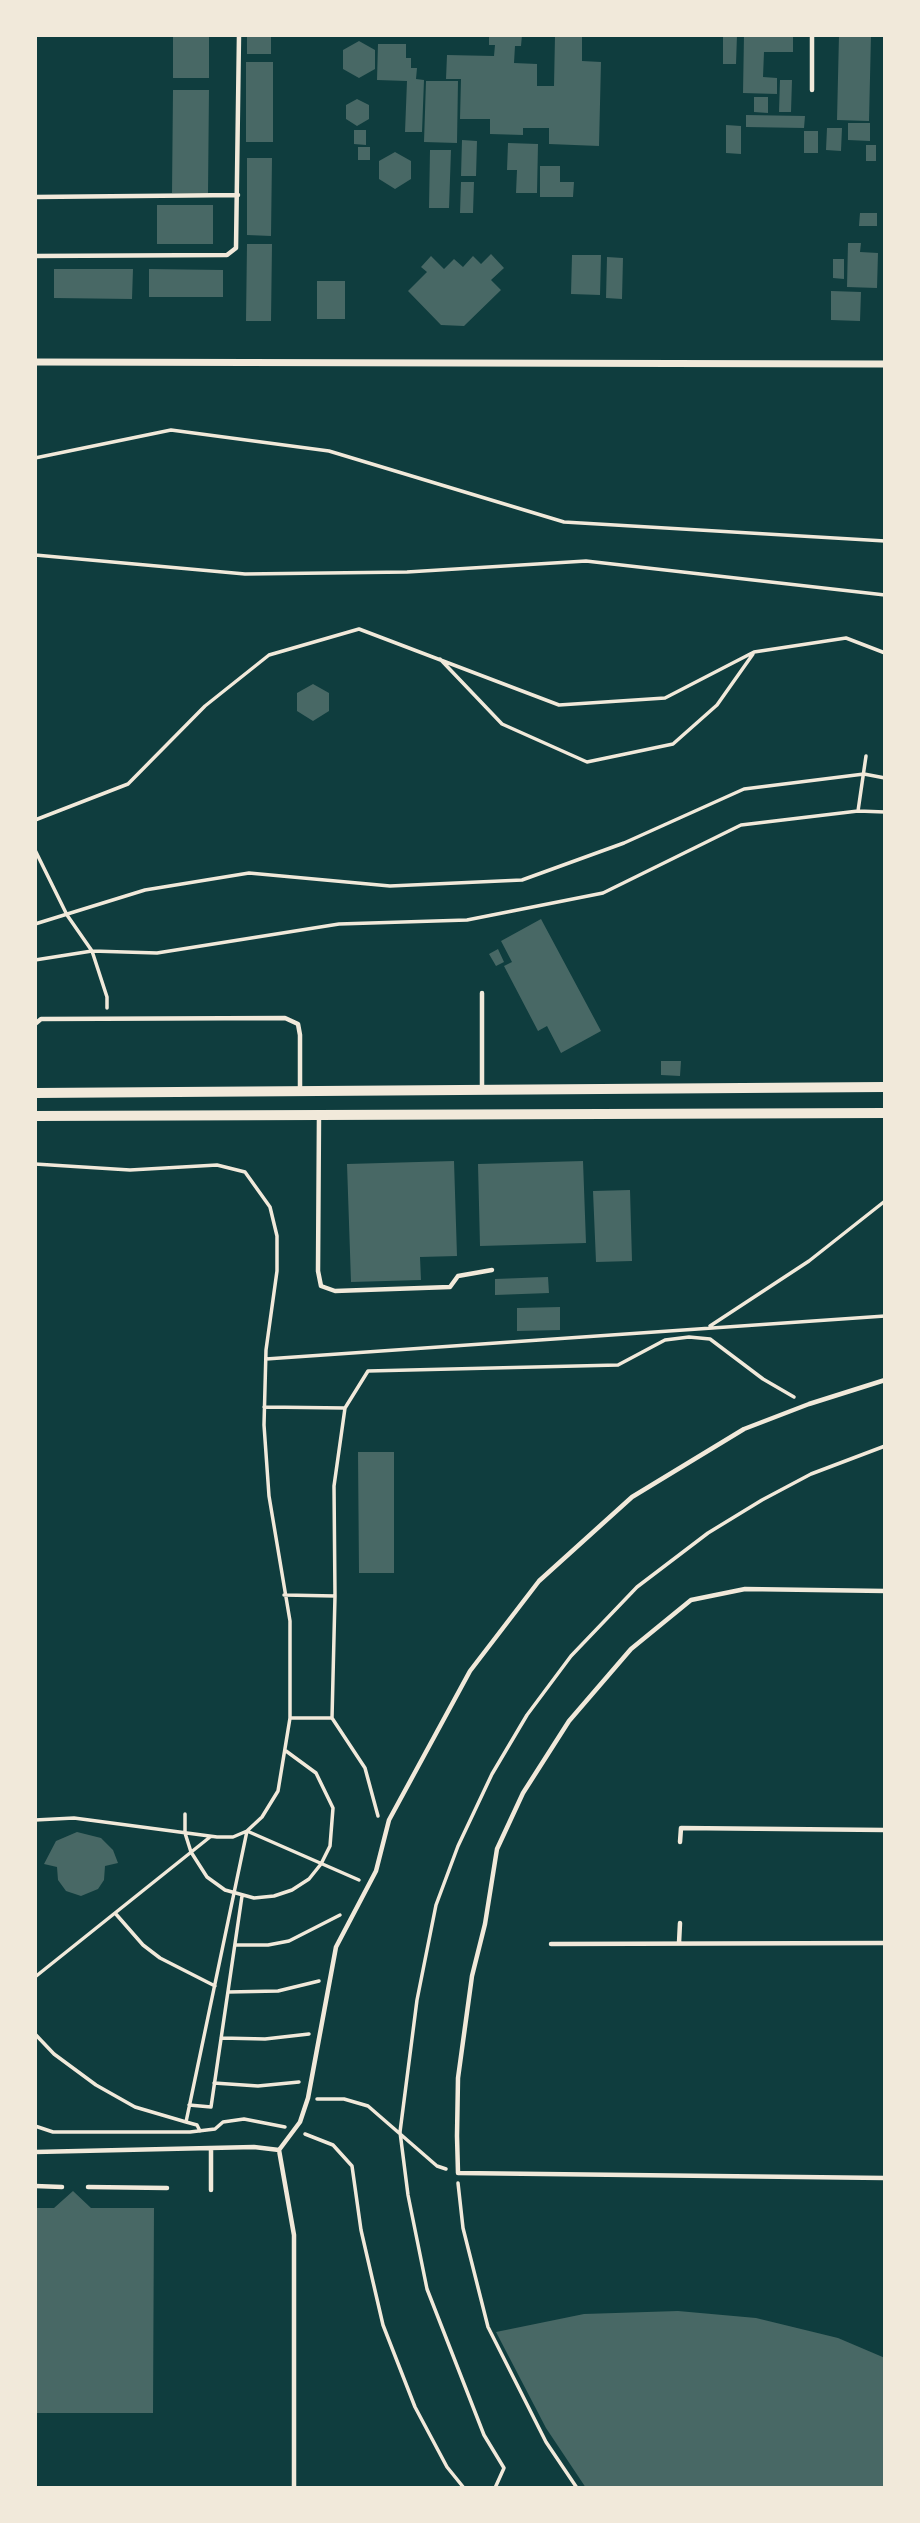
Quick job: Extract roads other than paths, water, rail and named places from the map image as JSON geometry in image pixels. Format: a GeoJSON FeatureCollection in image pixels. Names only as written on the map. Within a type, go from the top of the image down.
{"type":"FeatureCollection","features":[{"type":"Feature","properties":{"kind":"street"},"geometry":{"type":"LineString","coordinates":[[35,362],[885,364]]}},
{"type":"Feature","properties":{"kind":"street"},"geometry":{"type":"LineString","coordinates":[[35,1093],[885,1087]]}},
{"type":"Feature","properties":{"kind":"street"},"geometry":{"type":"LineString","coordinates":[[482,1089],[482,1113]]}},
{"type":"Feature","properties":{"kind":"street"},"geometry":{"type":"LineString","coordinates":[[318,1091],[319,1115]]}},
{"type":"Feature","properties":{"kind":"street"},"geometry":{"type":"LineString","coordinates":[[35,1116],[885,1113]]}},
{"type":"Feature","properties":{"kind":"lane"},"geometry":{"type":"LineString","coordinates":[[35,256],[227,255],[236,248],[239,35]]}},
{"type":"Feature","properties":{"kind":"lane"},"geometry":{"type":"LineString","coordinates":[[812,35],[812,90]]}},
{"type":"Feature","properties":{"kind":"lane"},"geometry":{"type":"LineString","coordinates":[[35,197],[238,195]]}},
{"type":"Feature","properties":{"kind":"lane"},"geometry":{"type":"LineString","coordinates":[[482,993],[482,1089]]}},
{"type":"Feature","properties":{"kind":"lane"},"geometry":{"type":"LineString","coordinates":[[35,1024],[41,1019],[285,1018],[298,1024],[300,1090]]}},
{"type":"Feature","properties":{"kind":"lane"},"geometry":{"type":"LineString","coordinates":[[319,1115],[318,1271],[321,1286],[335,1291],[450,1287],[458,1276],[492,1270]]}},
{"type":"Feature","properties":{"kind":"lane"},"geometry":{"type":"LineString","coordinates":[[294,2488],[295,2235],[279,2150],[300,2122],[308,2098],[336,1947],[376,1871],[388,1821],[470,1671],[539,1581],[632,1497],[744,1429],[809,1404],[885,1380]]}},
{"type":"Feature","properties":{"kind":"lane"},"geometry":{"type":"LineString","coordinates":[[885,1591],[745,1589],[691,1600],[631,1649],[569,1721],[523,1793],[498,1849],[485,1924],[472,1976],[458,2078],[458,2173],[885,2178]]}},
{"type":"Feature","properties":{"kind":"lane"},"geometry":{"type":"LineString","coordinates":[[680,1842],[681,1828],[885,1830]]}},
{"type":"Feature","properties":{"kind":"lane"},"geometry":{"type":"LineString","coordinates":[[679,1944],[680,1923]]}},
{"type":"Feature","properties":{"kind":"lane"},"geometry":{"type":"LineString","coordinates":[[551,1944],[885,1943]]}},
{"type":"Feature","properties":{"kind":"lane"},"geometry":{"type":"LineString","coordinates":[[35,2152],[211,2148],[279,2150]]}},
{"type":"Feature","properties":{"kind":"lane"},"geometry":{"type":"LineString","coordinates":[[211,2148],[211,2190]]}},
{"type":"Feature","properties":{"kind":"lane"},"geometry":{"type":"LineString","coordinates":[[35,2186],[62,2186]]}},
{"type":"Feature","properties":{"kind":"lane"},"geometry":{"type":"LineString","coordinates":[[88,2187],[167,2188]]}}]}
